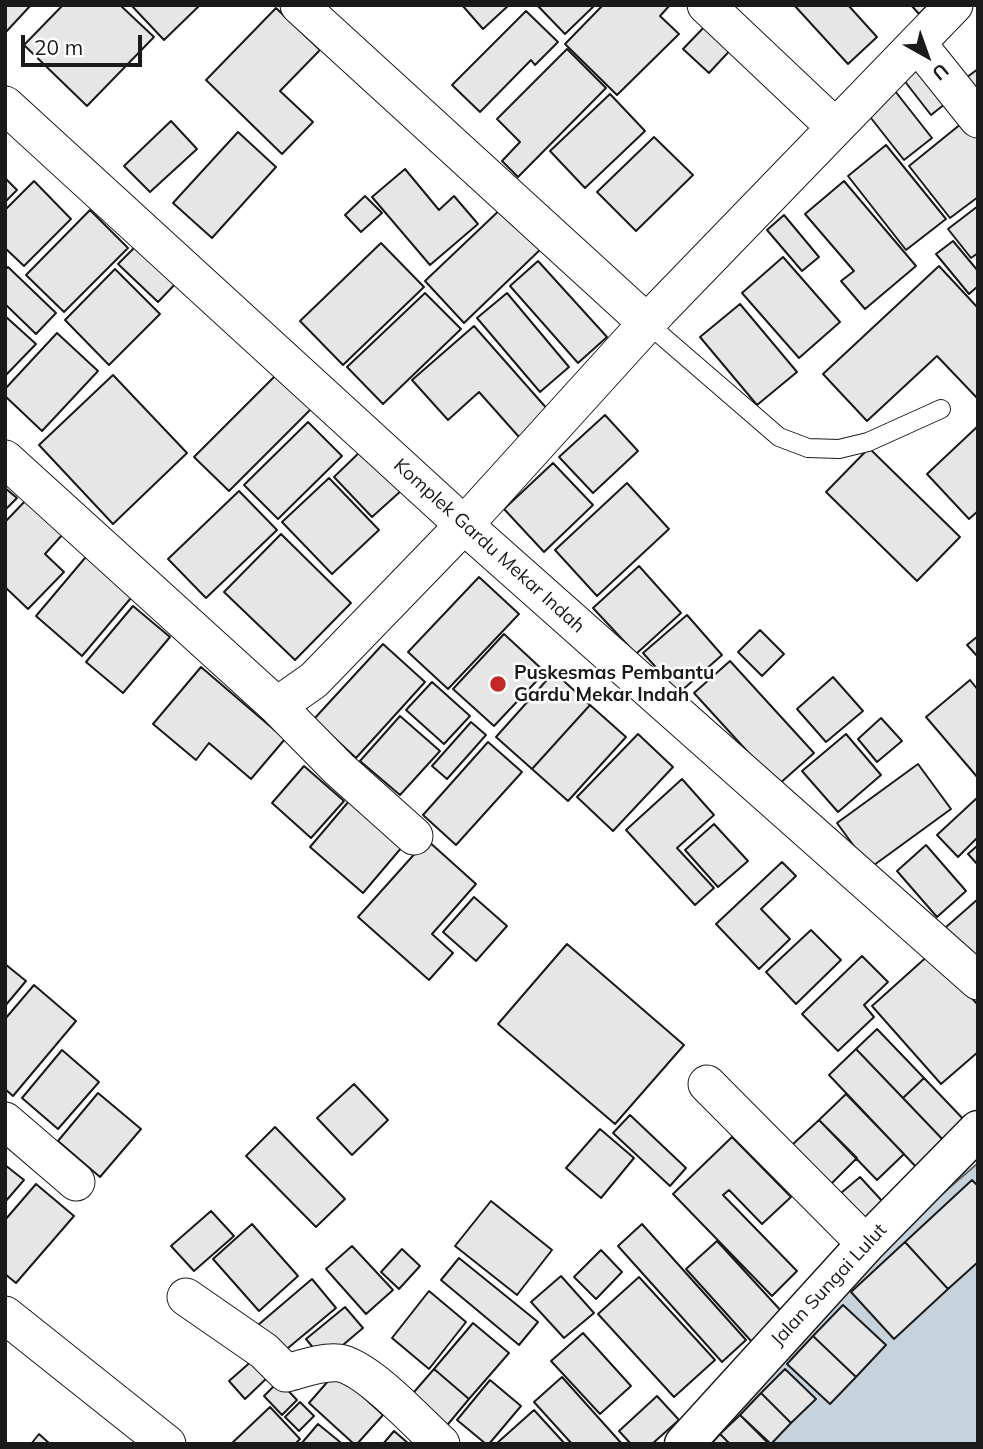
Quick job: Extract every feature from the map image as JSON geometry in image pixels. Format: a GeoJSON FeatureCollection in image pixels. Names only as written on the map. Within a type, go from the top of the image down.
{"type":"FeatureCollection","features":[{"type":"Feature","properties":{"kind":"main road","name":"Jalan Sungai Lulut"},"geometry":{"type":"LineString","coordinates":[[684,1444],[866,1244],[978,1130]]}},
{"type":"Feature","properties":{"kind":"street"},"geometry":{"type":"LineString","coordinates":[[299,5],[647,323]]}},
{"type":"Feature","properties":{"kind":"street"},"geometry":{"type":"LineString","coordinates":[[706,5],[834,126]]}},
{"type":"Feature","properties":{"kind":"street"},"geometry":{"type":"LineString","coordinates":[[277,706],[314,680],[464,525],[647,323],[834,126],[954,5]]}},
{"type":"Feature","properties":{"kind":"street"},"geometry":{"type":"LineString","coordinates":[[917,43],[978,119]]}},
{"type":"Feature","properties":{"kind":"street","name":"Komplek Gardu Mekar Indah"},"geometry":{"type":"LineString","coordinates":[[5,105],[464,525],[978,981]]}},
{"type":"Feature","properties":{"kind":"street"},"geometry":{"type":"LineString","coordinates":[[5,459],[277,706],[339,769],[414,836]]}},
{"type":"Feature","properties":{"kind":"street"},"geometry":{"type":"LineString","coordinates":[[707,1084],[866,1244]]}},
{"type":"Feature","properties":{"kind":"street"},"geometry":{"type":"LineString","coordinates":[[5,1121],[76,1182]]}},
{"type":"Feature","properties":{"kind":"street"},"geometry":{"type":"LineString","coordinates":[[187,1297],[264,1351],[286,1373],[321,1364],[338,1363],[357,1368],[441,1444]]}},
{"type":"Feature","properties":{"kind":"street"},"geometry":{"type":"LineString","coordinates":[[5,1315],[167,1444]]}},
{"type":"Feature","properties":{"kind":"lane"},"geometry":{"type":"LineString","coordinates":[[647,323],[779,437],[808,448],[839,449],[868,442],[940,408]]}},
{"type":"Feature","properties":{"kind":"shaded area"},"geometry":{"type":"Polygon","coordinates":[[[978,1163],[978,1444],[702,1444],[717,1424],[934,1201],[978,1163]]]}},
{"type":"Feature","properties":{"kind":"building"},"geometry":{"type":"Polygon","coordinates":[[[5,5],[31,5],[5,33],[5,5]]]}},
{"type":"Feature","properties":{"kind":"building"},"geometry":{"type":"Polygon","coordinates":[[[63,5],[120,5],[154,37],[87,106],[24,45],[63,5]]]}},
{"type":"Feature","properties":{"kind":"building"},"geometry":{"type":"Polygon","coordinates":[[[131,5],[200,5],[164,40],[131,5]]]}},
{"type":"Feature","properties":{"kind":"building"},"geometry":{"type":"Polygon","coordinates":[[[462,5],[509,5],[483,29],[462,5]]]}},
{"type":"Feature","properties":{"kind":"building"},"geometry":{"type":"Polygon","coordinates":[[[537,5],[595,5],[565,34],[537,5]]]}},
{"type":"Feature","properties":{"kind":"building"},"geometry":{"type":"Polygon","coordinates":[[[603,5],[670,5],[660,16],[679,34],[617,95],[565,44],[603,5]]]}},
{"type":"Feature","properties":{"kind":"building"},"geometry":{"type":"Polygon","coordinates":[[[794,5],[848,5],[877,37],[848,64],[794,5]]]}},
{"type":"Feature","properties":{"kind":"building"},"geometry":{"type":"Polygon","coordinates":[[[911,5],[928,5],[919,14],[911,5]]]}},
{"type":"Feature","properties":{"kind":"building"},"geometry":{"type":"Polygon","coordinates":[[[276,8],[320,50],[280,91],[313,122],[282,154],[206,80],[276,8]]]}},
{"type":"Feature","properties":{"kind":"building"},"geometry":{"type":"Polygon","coordinates":[[[526,11],[558,42],[535,65],[531,60],[480,112],[452,85],[526,11]]]}},
{"type":"Feature","properties":{"kind":"building"},"geometry":{"type":"Polygon","coordinates":[[[708,23],[734,46],[709,73],[683,49],[708,23]]]}},
{"type":"Feature","properties":{"kind":"building"},"geometry":{"type":"Polygon","coordinates":[[[567,49],[606,88],[518,177],[502,161],[520,142],[497,119],[567,49]]]}},
{"type":"Feature","properties":{"kind":"building"},"geometry":{"type":"Polygon","coordinates":[[[922,65],[950,100],[931,115],[903,79],[922,65]]]}},
{"type":"Feature","properties":{"kind":"building"},"geometry":{"type":"Polygon","coordinates":[[[978,69],[978,99],[963,80],[978,69]]]}},
{"type":"Feature","properties":{"kind":"building"},"geometry":{"type":"Polygon","coordinates":[[[895,91],[932,138],[904,160],[867,113],[895,91]]]}},
{"type":"Feature","properties":{"kind":"building"},"geometry":{"type":"Polygon","coordinates":[[[610,94],[645,131],[585,188],[550,151],[610,94]]]}},
{"type":"Feature","properties":{"kind":"building"},"geometry":{"type":"Polygon","coordinates":[[[967,119],[978,133],[978,197],[950,218],[909,166],[967,119]]]}},
{"type":"Feature","properties":{"kind":"building"},"geometry":{"type":"Polygon","coordinates":[[[171,121],[197,149],[150,192],[124,166],[171,121]]]}},
{"type":"Feature","properties":{"kind":"building"},"geometry":{"type":"Polygon","coordinates":[[[238,132],[276,167],[212,238],[173,203],[238,132]]]}},
{"type":"Feature","properties":{"kind":"building"},"geometry":{"type":"Polygon","coordinates":[[[654,137],[693,175],[636,231],[597,192],[654,137]]]}},
{"type":"Feature","properties":{"kind":"building"},"geometry":{"type":"Polygon","coordinates":[[[886,145],[946,219],[906,250],[848,176],[886,145]]]}},
{"type":"Feature","properties":{"kind":"building"},"geometry":{"type":"Polygon","coordinates":[[[405,169],[439,210],[454,196],[478,224],[430,265],[372,197],[405,169]]]}},
{"type":"Feature","properties":{"kind":"building"},"geometry":{"type":"Polygon","coordinates":[[[5,178],[17,190],[5,202],[5,178]]]}},
{"type":"Feature","properties":{"kind":"building"},"geometry":{"type":"Polygon","coordinates":[[[34,181],[71,219],[24,266],[5,248],[5,210],[34,181]]]}},
{"type":"Feature","properties":{"kind":"building"},"geometry":{"type":"Polygon","coordinates":[[[844,181],[916,266],[865,309],[841,281],[854,271],[805,214],[844,181]]]}},
{"type":"Feature","properties":{"kind":"building"},"geometry":{"type":"Polygon","coordinates":[[[365,196],[382,213],[361,232],[345,215],[365,196]]]}},
{"type":"Feature","properties":{"kind":"building"},"geometry":{"type":"Polygon","coordinates":[[[506,204],[545,245],[464,323],[425,281],[506,204]]]}},
{"type":"Feature","properties":{"kind":"building"},"geometry":{"type":"Polygon","coordinates":[[[978,206],[978,253],[971,258],[948,229],[978,206]]]}},
{"type":"Feature","properties":{"kind":"building"},"geometry":{"type":"Polygon","coordinates":[[[90,210],[128,248],[64,312],[26,275],[90,210]]]}},
{"type":"Feature","properties":{"kind":"building"},"geometry":{"type":"Polygon","coordinates":[[[784,215],[819,257],[802,271],[767,230],[784,215]]]}},
{"type":"Feature","properties":{"kind":"building"},"geometry":{"type":"Polygon","coordinates":[[[142,240],[181,278],[158,302],[118,264],[142,240]]]}},
{"type":"Feature","properties":{"kind":"building"},"geometry":{"type":"Polygon","coordinates":[[[953,241],[978,271],[978,286],[969,294],[936,254],[953,241]]]}},
{"type":"Feature","properties":{"kind":"building"},"geometry":{"type":"Polygon","coordinates":[[[381,243],[424,287],[343,365],[300,321],[381,243]]]}},
{"type":"Feature","properties":{"kind":"building"},"geometry":{"type":"Polygon","coordinates":[[[783,257],[840,322],[799,358],[742,293],[783,257]]]}},
{"type":"Feature","properties":{"kind":"building"},"geometry":{"type":"Polygon","coordinates":[[[538,261],[607,337],[578,363],[510,286],[538,261]]]}},
{"type":"Feature","properties":{"kind":"building"},"geometry":{"type":"Polygon","coordinates":[[[939,266],[978,308],[978,399],[937,356],[867,421],[823,374],[939,266]]]}},
{"type":"Feature","properties":{"kind":"building"},"geometry":{"type":"Polygon","coordinates":[[[8,267],[56,313],[36,334],[5,304],[5,270],[8,267]]]}},
{"type":"Feature","properties":{"kind":"building"},"geometry":{"type":"Polygon","coordinates":[[[115,269],[160,314],[109,365],[65,320],[115,269]]]}},
{"type":"Feature","properties":{"kind":"building"},"geometry":{"type":"Polygon","coordinates":[[[425,293],[461,329],[383,404],[347,367],[425,293]]]}},
{"type":"Feature","properties":{"kind":"building"},"geometry":{"type":"Polygon","coordinates":[[[507,293],[569,367],[540,392],[477,318],[507,293]]]}},
{"type":"Feature","properties":{"kind":"building"},"geometry":{"type":"Polygon","coordinates":[[[740,304],[797,372],[757,405],[700,337],[740,304]]]}},
{"type":"Feature","properties":{"kind":"building"},"geometry":{"type":"Polygon","coordinates":[[[5,316],[36,344],[5,376],[5,316]]]}},
{"type":"Feature","properties":{"kind":"building"},"geometry":{"type":"Polygon","coordinates":[[[474,326],[549,411],[519,437],[479,392],[448,420],[412,380],[474,326]]]}},
{"type":"Feature","properties":{"kind":"building"},"geometry":{"type":"Polygon","coordinates":[[[57,333],[98,371],[42,431],[5,396],[5,389],[57,333]]]}},
{"type":"Feature","properties":{"kind":"building"},"geometry":{"type":"Polygon","coordinates":[[[278,373],[312,408],[229,491],[194,457],[278,373]]]}},
{"type":"Feature","properties":{"kind":"building"},"geometry":{"type":"Polygon","coordinates":[[[113,375],[187,453],[113,524],[39,445],[113,375]]]}},
{"type":"Feature","properties":{"kind":"building"},"geometry":{"type":"Polygon","coordinates":[[[605,415],[638,451],[593,493],[559,457],[605,415]]]}},
{"type":"Feature","properties":{"kind":"building"},"geometry":{"type":"Polygon","coordinates":[[[308,422],[342,456],[278,519],[244,485],[308,422]]]}},
{"type":"Feature","properties":{"kind":"building"},"geometry":{"type":"Polygon","coordinates":[[[978,426],[978,511],[969,519],[927,474],[978,426]]]}},
{"type":"Feature","properties":{"kind":"building"},"geometry":{"type":"Polygon","coordinates":[[[364,448],[402,490],[372,517],[334,477],[364,448]]]}},
{"type":"Feature","properties":{"kind":"building"},"geometry":{"type":"Polygon","coordinates":[[[869,448],[960,537],[917,581],[826,492],[869,448]]]}},
{"type":"Feature","properties":{"kind":"building"},"geometry":{"type":"Polygon","coordinates":[[[553,463],[593,505],[544,552],[504,509],[553,463]]]}},
{"type":"Feature","properties":{"kind":"building"},"geometry":{"type":"Polygon","coordinates":[[[329,478],[379,530],[332,574],[282,522],[329,478]]]}},
{"type":"Feature","properties":{"kind":"building"},"geometry":{"type":"Polygon","coordinates":[[[627,483],[669,529],[597,596],[555,550],[627,483]]]}},
{"type":"Feature","properties":{"kind":"building"},"geometry":{"type":"Polygon","coordinates":[[[5,488],[17,498],[5,510],[5,488]]]}},
{"type":"Feature","properties":{"kind":"building"},"geometry":{"type":"Polygon","coordinates":[[[239,491],[277,530],[206,598],[168,559],[239,491]]]}},
{"type":"Feature","properties":{"kind":"building"},"geometry":{"type":"Polygon","coordinates":[[[27,499],[63,534],[45,554],[64,572],[28,609],[5,587],[5,522],[27,499]]]}},
{"type":"Feature","properties":{"kind":"building"},"geometry":{"type":"Polygon","coordinates":[[[281,534],[351,603],[295,660],[224,592],[281,534]]]}},
{"type":"Feature","properties":{"kind":"building"},"geometry":{"type":"Polygon","coordinates":[[[90,552],[136,592],[82,656],[36,616],[90,552]]]}},
{"type":"Feature","properties":{"kind":"building"},"geometry":{"type":"Polygon","coordinates":[[[639,566],[681,613],[636,654],[593,608],[639,566]]]}},
{"type":"Feature","properties":{"kind":"building"},"geometry":{"type":"Polygon","coordinates":[[[479,577],[519,614],[448,689],[408,652],[479,577]]]}},
{"type":"Feature","properties":{"kind":"building"},"geometry":{"type":"Polygon","coordinates":[[[133,606],[170,637],[123,693],[86,662],[133,606]]]}},
{"type":"Feature","properties":{"kind":"building"},"geometry":{"type":"Polygon","coordinates":[[[687,615],[722,655],[679,693],[643,653],[687,615]]]}},
{"type":"Feature","properties":{"kind":"building"},"geometry":{"type":"Polygon","coordinates":[[[760,630],[784,654],[762,676],[738,652],[760,630]]]}},
{"type":"Feature","properties":{"kind":"building"},"geometry":{"type":"Polygon","coordinates":[[[504,634],[545,672],[494,726],[453,689],[504,634]]]}},
{"type":"Feature","properties":{"kind":"building"},"geometry":{"type":"Polygon","coordinates":[[[978,636],[978,657],[967,645],[978,636]]]}},
{"type":"Feature","properties":{"kind":"building"},"geometry":{"type":"Polygon","coordinates":[[[383,644],[425,682],[356,758],[314,719],[383,644]]]}},
{"type":"Feature","properties":{"kind":"building"},"geometry":{"type":"Polygon","coordinates":[[[730,661],[814,753],[778,785],[694,693],[730,661]]]}},
{"type":"Feature","properties":{"kind":"building"},"geometry":{"type":"Polygon","coordinates":[[[201,667],[285,739],[251,779],[209,743],[196,760],[153,724],[201,667]]]}},
{"type":"Feature","properties":{"kind":"building"},"geometry":{"type":"Polygon","coordinates":[[[554,672],[590,705],[532,769],[496,737],[554,672]]]}},
{"type":"Feature","properties":{"kind":"building"},"geometry":{"type":"Polygon","coordinates":[[[833,677],[863,711],[826,742],[797,709],[833,677]]]}},
{"type":"Feature","properties":{"kind":"building"},"geometry":{"type":"Polygon","coordinates":[[[970,680],[978,690],[978,778],[926,717],[970,680]]]}},
{"type":"Feature","properties":{"kind":"building"},"geometry":{"type":"Polygon","coordinates":[[[432,682],[470,716],[444,744],[406,710],[432,682]]]}},
{"type":"Feature","properties":{"kind":"building"},"geometry":{"type":"Polygon","coordinates":[[[590,705],[626,737],[568,801],[532,769],[590,705]]]}},
{"type":"Feature","properties":{"kind":"building"},"geometry":{"type":"Polygon","coordinates":[[[400,716],[440,751],[400,795],[360,761],[400,716]]]}},
{"type":"Feature","properties":{"kind":"building"},"geometry":{"type":"Polygon","coordinates":[[[881,718],[902,741],[877,762],[858,739],[881,718]]]}},
{"type":"Feature","properties":{"kind":"building"},"geometry":{"type":"Polygon","coordinates":[[[471,722],[486,735],[447,779],[432,766],[471,722]]]}},
{"type":"Feature","properties":{"kind":"building"},"geometry":{"type":"Polygon","coordinates":[[[638,734],[673,767],[613,831],[577,797],[638,734]]]}},
{"type":"Feature","properties":{"kind":"building"},"geometry":{"type":"Polygon","coordinates":[[[846,734],[881,775],[838,812],[802,771],[846,734]]]}},
{"type":"Feature","properties":{"kind":"building"},"geometry":{"type":"Polygon","coordinates":[[[488,742],[522,772],[456,845],[423,815],[488,742]]]}},
{"type":"Feature","properties":{"kind":"building"},"geometry":{"type":"Polygon","coordinates":[[[918,764],[951,809],[870,868],[837,823],[918,764]]]}},
{"type":"Feature","properties":{"kind":"building"},"geometry":{"type":"Polygon","coordinates":[[[304,766],[344,801],[311,838],[272,803],[304,766]]]}},
{"type":"Feature","properties":{"kind":"building"},"geometry":{"type":"Polygon","coordinates":[[[682,779],[714,815],[677,848],[714,888],[695,905],[626,830],[682,779]]]}},
{"type":"Feature","properties":{"kind":"building"},"geometry":{"type":"Polygon","coordinates":[[[978,797],[978,837],[958,857],[937,835],[978,797]]]}},
{"type":"Feature","properties":{"kind":"building"},"geometry":{"type":"Polygon","coordinates":[[[349,801],[402,847],[363,893],[310,847],[349,801]]]}},
{"type":"Feature","properties":{"kind":"building"},"geometry":{"type":"Polygon","coordinates":[[[714,824],[748,861],[718,887],[685,850],[714,824]]]}},
{"type":"Feature","properties":{"kind":"building"},"geometry":{"type":"Polygon","coordinates":[[[427,840],[476,884],[432,934],[453,953],[429,980],[358,917],[427,840]]]}},
{"type":"Feature","properties":{"kind":"building"},"geometry":{"type":"Polygon","coordinates":[[[926,845],[966,891],[937,917],[897,871],[926,845]]]}},
{"type":"Feature","properties":{"kind":"building"},"geometry":{"type":"Polygon","coordinates":[[[978,845],[978,865],[968,854],[978,845]]]}},
{"type":"Feature","properties":{"kind":"building"},"geometry":{"type":"Polygon","coordinates":[[[782,862],[796,876],[761,909],[790,939],[759,969],[716,924],[782,862]]]}},
{"type":"Feature","properties":{"kind":"building"},"geometry":{"type":"Polygon","coordinates":[[[474,897],[507,926],[476,961],[443,932],[474,897]]]}},
{"type":"Feature","properties":{"kind":"building"},"geometry":{"type":"Polygon","coordinates":[[[978,899],[978,964],[945,928],[978,899]]]}},
{"type":"Feature","properties":{"kind":"building"},"geometry":{"type":"Polygon","coordinates":[[[811,930],[841,960],[796,1004],[766,972],[811,930]]]}},
{"type":"Feature","properties":{"kind":"building"},"geometry":{"type":"Polygon","coordinates":[[[567,944],[684,1045],[615,1124],[498,1024],[567,944]]]}},
{"type":"Feature","properties":{"kind":"building"},"geometry":{"type":"Polygon","coordinates":[[[931,953],[978,1005],[978,1052],[941,1084],[872,1006],[931,953]]]}},
{"type":"Feature","properties":{"kind":"building"},"geometry":{"type":"Polygon","coordinates":[[[862,956],[888,982],[864,1005],[874,1017],[838,1051],[802,1014],[862,956]]]}},
{"type":"Feature","properties":{"kind":"building"},"geometry":{"type":"Polygon","coordinates":[[[5,964],[26,981],[5,1006],[5,964]]]}},
{"type":"Feature","properties":{"kind":"building"},"geometry":{"type":"Polygon","coordinates":[[[34,985],[76,1021],[13,1096],[5,1089],[5,1019],[34,985]]]}},
{"type":"Feature","properties":{"kind":"building"},"geometry":{"type":"Polygon","coordinates":[[[877,1029],[924,1078],[903,1098],[856,1049],[877,1029]]]}},
{"type":"Feature","properties":{"kind":"building"},"geometry":{"type":"Polygon","coordinates":[[[856,1049],[946,1143],[918,1169],[829,1075],[856,1049]]]}},
{"type":"Feature","properties":{"kind":"building"},"geometry":{"type":"Polygon","coordinates":[[[62,1050],[99,1082],[58,1129],[22,1098],[62,1050]]]}},
{"type":"Feature","properties":{"kind":"building"},"geometry":{"type":"Polygon","coordinates":[[[924,1078],[967,1123],[946,1143],[903,1098],[924,1078]]]}},
{"type":"Feature","properties":{"kind":"building"},"geometry":{"type":"Polygon","coordinates":[[[354,1084],[388,1120],[352,1155],[317,1118],[354,1084]]]}},
{"type":"Feature","properties":{"kind":"building"},"geometry":{"type":"Polygon","coordinates":[[[98,1093],[141,1129],[100,1177],[58,1141],[98,1093]]]}},
{"type":"Feature","properties":{"kind":"building"},"geometry":{"type":"Polygon","coordinates":[[[846,1094],[904,1154],[877,1180],[819,1120],[846,1094]]]}},
{"type":"Feature","properties":{"kind":"building"},"geometry":{"type":"Polygon","coordinates":[[[630,1115],[686,1168],[670,1186],[613,1133],[630,1115]]]}},
{"type":"Feature","properties":{"kind":"building"},"geometry":{"type":"Polygon","coordinates":[[[819,1120],[857,1158],[830,1185],[792,1145],[819,1120]]]}},
{"type":"Feature","properties":{"kind":"building"},"geometry":{"type":"Polygon","coordinates":[[[275,1127],[345,1199],[316,1227],[246,1156],[275,1127]]]}},
{"type":"Feature","properties":{"kind":"building"},"geometry":{"type":"Polygon","coordinates":[[[600,1129],[634,1158],[601,1198],[566,1168],[600,1129]]]}},
{"type":"Feature","properties":{"kind":"building"},"geometry":{"type":"Polygon","coordinates":[[[732,1137],[791,1197],[762,1224],[729,1190],[723,1195],[797,1271],[772,1296],[673,1194],[732,1137]]]}},
{"type":"Feature","properties":{"kind":"building"},"geometry":{"type":"Polygon","coordinates":[[[5,1165],[24,1180],[5,1202],[5,1165]]]}},
{"type":"Feature","properties":{"kind":"building"},"geometry":{"type":"Polygon","coordinates":[[[860,1177],[883,1202],[865,1219],[841,1193],[860,1177]]]}},
{"type":"Feature","properties":{"kind":"building"},"geometry":{"type":"Polygon","coordinates":[[[972,1180],[978,1186],[978,1262],[948,1289],[905,1242],[972,1180]]]}},
{"type":"Feature","properties":{"kind":"building"},"geometry":{"type":"Polygon","coordinates":[[[36,1184],[74,1216],[16,1283],[5,1274],[5,1220],[36,1184]]]}},
{"type":"Feature","properties":{"kind":"building"},"geometry":{"type":"Polygon","coordinates":[[[491,1201],[552,1250],[517,1295],[455,1246],[491,1201]]]}},
{"type":"Feature","properties":{"kind":"building"},"geometry":{"type":"Polygon","coordinates":[[[211,1211],[234,1236],[194,1271],[171,1246],[211,1211]]]}},
{"type":"Feature","properties":{"kind":"building"},"geometry":{"type":"Polygon","coordinates":[[[252,1224],[298,1276],[259,1311],[213,1259],[252,1224]]]}},
{"type":"Feature","properties":{"kind":"building"},"geometry":{"type":"Polygon","coordinates":[[[642,1224],[746,1340],[722,1362],[618,1246],[642,1224]]]}},
{"type":"Feature","properties":{"kind":"building"},"geometry":{"type":"Polygon","coordinates":[[[717,1241],[783,1313],[752,1342],[686,1269],[717,1241]]]}},
{"type":"Feature","properties":{"kind":"building"},"geometry":{"type":"Polygon","coordinates":[[[905,1242],[948,1289],[894,1339],[851,1292],[905,1242]]]}},
{"type":"Feature","properties":{"kind":"building"},"geometry":{"type":"Polygon","coordinates":[[[352,1246],[393,1290],[366,1314],[326,1269],[352,1246]]]}},
{"type":"Feature","properties":{"kind":"building"},"geometry":{"type":"Polygon","coordinates":[[[402,1249],[420,1266],[399,1289],[381,1272],[402,1249]]]}},
{"type":"Feature","properties":{"kind":"building"},"geometry":{"type":"Polygon","coordinates":[[[601,1250],[622,1272],[596,1299],[574,1277],[601,1250]]]}},
{"type":"Feature","properties":{"kind":"building"},"geometry":{"type":"Polygon","coordinates":[[[459,1258],[538,1322],[519,1345],[441,1280],[459,1258]]]}},
{"type":"Feature","properties":{"kind":"building"},"geometry":{"type":"Polygon","coordinates":[[[561,1276],[594,1313],[564,1338],[531,1302],[561,1276]]]}},
{"type":"Feature","properties":{"kind":"building"},"geometry":{"type":"Polygon","coordinates":[[[639,1277],[715,1360],[674,1397],[598,1314],[639,1277]]]}},
{"type":"Feature","properties":{"kind":"building"},"geometry":{"type":"Polygon","coordinates":[[[312,1279],[336,1308],[282,1353],[258,1325],[312,1279]]]}},
{"type":"Feature","properties":{"kind":"building"},"geometry":{"type":"Polygon","coordinates":[[[429,1291],[466,1322],[429,1369],[392,1338],[429,1291]]]}},
{"type":"Feature","properties":{"kind":"building"},"geometry":{"type":"Polygon","coordinates":[[[843,1305],[886,1345],[856,1377],[813,1336],[843,1305]]]}},
{"type":"Feature","properties":{"kind":"building"},"geometry":{"type":"Polygon","coordinates":[[[345,1307],[363,1328],[324,1361],[306,1339],[345,1307]]]}},
{"type":"Feature","properties":{"kind":"building"},"geometry":{"type":"Polygon","coordinates":[[[473,1323],[509,1353],[469,1399],[434,1369],[473,1323]]]}},
{"type":"Feature","properties":{"kind":"building"},"geometry":{"type":"Polygon","coordinates":[[[583,1333],[631,1386],[600,1414],[551,1361],[583,1333]]]}},
{"type":"Feature","properties":{"kind":"building"},"geometry":{"type":"Polygon","coordinates":[[[813,1336],[856,1377],[830,1404],[787,1364],[813,1336]]]}},
{"type":"Feature","properties":{"kind":"building"},"geometry":{"type":"Polygon","coordinates":[[[254,1359],[269,1376],[245,1399],[229,1381],[254,1359]]]}},
{"type":"Feature","properties":{"kind":"building"},"geometry":{"type":"Polygon","coordinates":[[[434,1369],[469,1399],[444,1429],[408,1399],[434,1369]]]}},
{"type":"Feature","properties":{"kind":"building"},"geometry":{"type":"Polygon","coordinates":[[[785,1369],[816,1399],[791,1423],[761,1393],[785,1369]]]}},
{"type":"Feature","properties":{"kind":"building"},"geometry":{"type":"Polygon","coordinates":[[[336,1372],[383,1415],[357,1444],[309,1403],[336,1372]]]}},
{"type":"Feature","properties":{"kind":"building"},"geometry":{"type":"Polygon","coordinates":[[[562,1377],[622,1444],[572,1444],[534,1402],[562,1377]]]}},
{"type":"Feature","properties":{"kind":"building"},"geometry":{"type":"Polygon","coordinates":[[[490,1380],[521,1406],[489,1444],[486,1444],[457,1420],[490,1380]]]}},
{"type":"Feature","properties":{"kind":"building"},"geometry":{"type":"Polygon","coordinates":[[[279,1381],[297,1400],[282,1415],[264,1396],[279,1381]]]}},
{"type":"Feature","properties":{"kind":"building"},"geometry":{"type":"Polygon","coordinates":[[[761,1393],[791,1423],[771,1444],[740,1415],[761,1393]]]}},
{"type":"Feature","properties":{"kind":"building"},"geometry":{"type":"Polygon","coordinates":[[[657,1396],[679,1420],[652,1444],[631,1444],[619,1431],[657,1396]]]}},
{"type":"Feature","properties":{"kind":"building"},"geometry":{"type":"Polygon","coordinates":[[[300,1402],[314,1416],[299,1431],[285,1417],[300,1402]]]}},
{"type":"Feature","properties":{"kind":"building"},"geometry":{"type":"Polygon","coordinates":[[[270,1407],[300,1439],[295,1444],[231,1444],[270,1407]]]}},
{"type":"Feature","properties":{"kind":"building"},"geometry":{"type":"Polygon","coordinates":[[[534,1410],[565,1444],[496,1444],[534,1410]]]}},
{"type":"Feature","properties":{"kind":"building"},"geometry":{"type":"Polygon","coordinates":[[[740,1415],[769,1444],[730,1444],[720,1434],[740,1415]]]}},
{"type":"Feature","properties":{"kind":"building"},"geometry":{"type":"Polygon","coordinates":[[[318,1424],[340,1442],[301,1444],[318,1424]]]}},
{"type":"Feature","properties":{"kind":"building"},"geometry":{"type":"Polygon","coordinates":[[[394,1431],[409,1444],[383,1444],[394,1431]]]}},
{"type":"Feature","properties":{"kind":"building"},"geometry":{"type":"Polygon","coordinates":[[[39,1434],[50,1444],[31,1444],[39,1434]]]}},
{"type":"Feature","properties":{"kind":"building"},"geometry":{"type":"Polygon","coordinates":[[[720,1434],[730,1444],[711,1444],[720,1434]]]}},
{"type":"Feature","properties":{"kind":"place","name":"Puskesmas Pembantu Gardu Mekar Indah"},"geometry":{"type":"Point","coordinates":[498,684]}}]}
